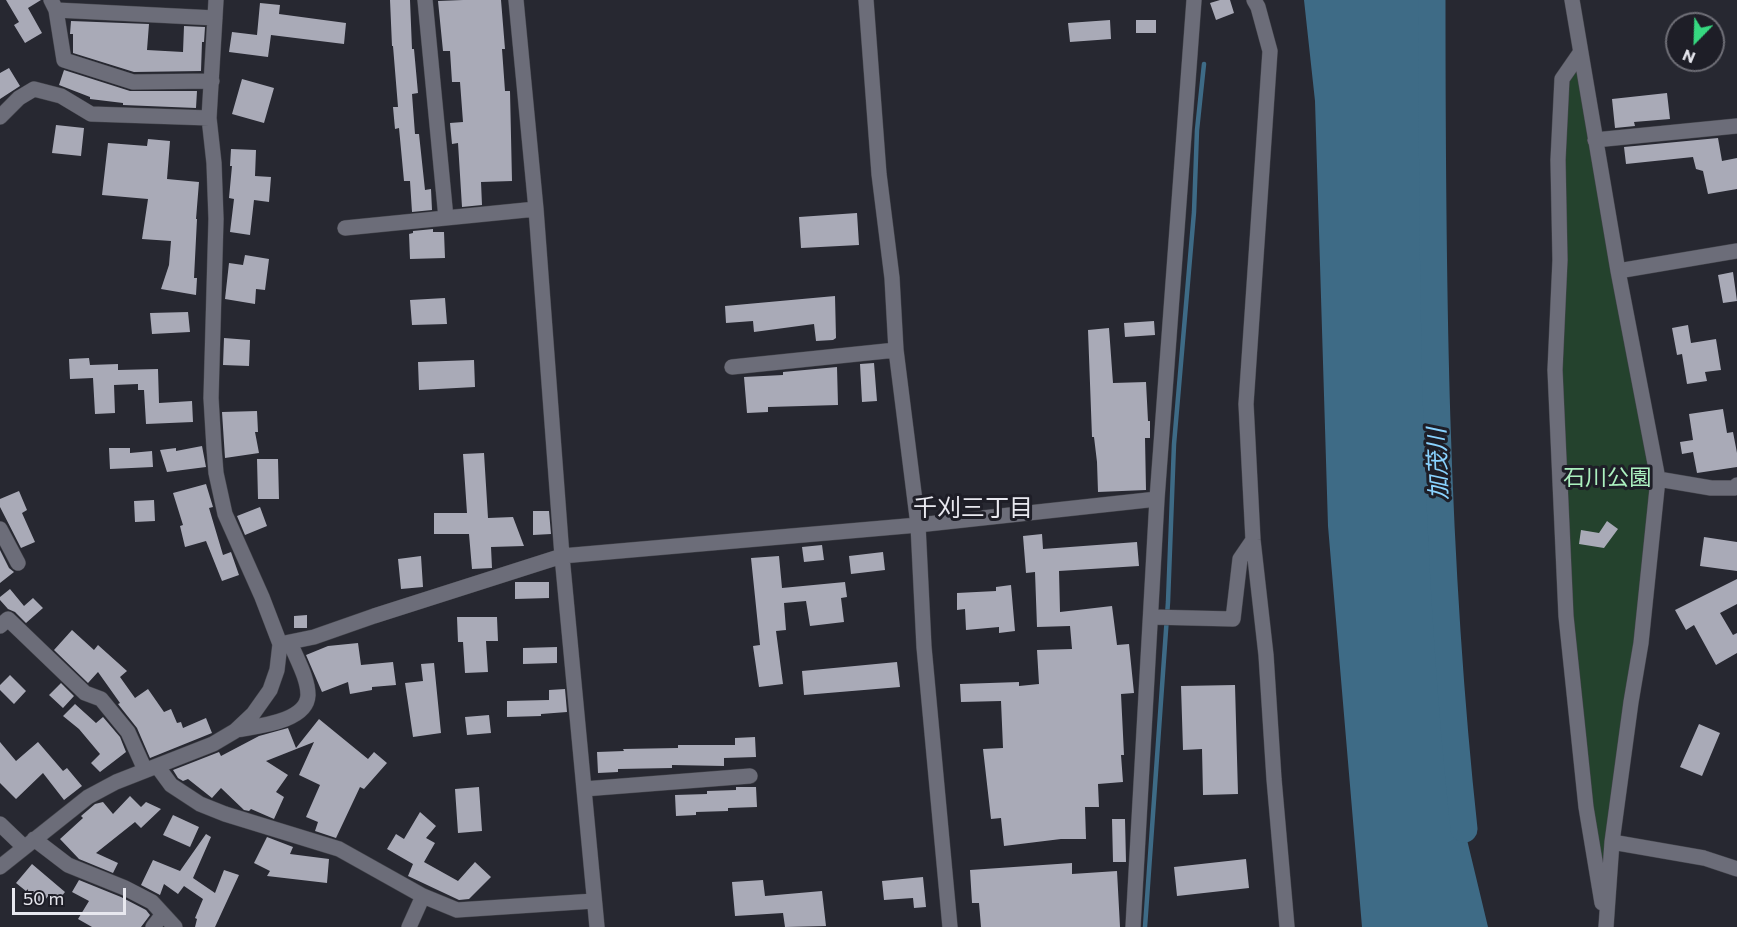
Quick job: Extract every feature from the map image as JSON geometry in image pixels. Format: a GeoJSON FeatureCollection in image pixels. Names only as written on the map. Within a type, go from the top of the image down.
{"type":"FeatureCollection","features":[{"type":"Feature","properties":{"kind":"street"},"geometry":{"type":"LineString","coordinates":[[216,0],[210,118],[216,219],[211,398],[216,473],[225,514],[262,597],[305,681],[308,697],[301,711],[290,719],[235,731]]}},
{"type":"Feature","properties":{"kind":"street"},"geometry":{"type":"LineString","coordinates":[[425,0],[446,218]]}},
{"type":"Feature","properties":{"kind":"street"},"geometry":{"type":"LineString","coordinates":[[516,0],[536,210],[562,556],[597,927]]}},
{"type":"Feature","properties":{"kind":"street"},"geometry":{"type":"LineString","coordinates":[[866,0],[879,174],[892,278],[896,350],[918,525],[924,647],[950,927]]}},
{"type":"Feature","properties":{"kind":"street"},"geometry":{"type":"LineString","coordinates":[[1133,927],[1157,499],[1194,0]]}},
{"type":"Feature","properties":{"kind":"street"},"geometry":{"type":"LineString","coordinates":[[1254,0],[1270,51],[1246,404],[1253,540],[1266,655],[1287,927]]}},
{"type":"Feature","properties":{"kind":"street"},"geometry":{"type":"LineString","coordinates":[[1572,0],[1618,271],[1658,479],[1641,643],[1612,842],[1606,927]]}},
{"type":"Feature","properties":{"kind":"street"},"geometry":{"type":"LineString","coordinates":[[212,81],[133,82],[64,60],[54,5],[215,18]]}},
{"type":"Feature","properties":{"kind":"street"},"geometry":{"type":"LineString","coordinates":[[1580,53],[1562,79],[1558,160],[1560,260],[1555,369],[1566,616],[1586,807],[1606,927]]}},
{"type":"Feature","properties":{"kind":"street"},"geometry":{"type":"LineString","coordinates":[[0,117],[19,98],[34,89],[61,96],[92,114],[210,118]]}},
{"type":"Feature","properties":{"kind":"street"},"geometry":{"type":"LineString","coordinates":[[1595,140],[1737,126]]}},
{"type":"Feature","properties":{"kind":"street"},"geometry":{"type":"LineString","coordinates":[[345,228],[536,210]]}},
{"type":"Feature","properties":{"kind":"street"},"geometry":{"type":"LineString","coordinates":[[1618,271],[1737,251]]}},
{"type":"Feature","properties":{"kind":"street"},"geometry":{"type":"LineString","coordinates":[[732,367],[896,350]]}},
{"type":"Feature","properties":{"kind":"street"},"geometry":{"type":"LineString","coordinates":[[1658,479],[1712,488],[1736,489]]}},
{"type":"Feature","properties":{"kind":"street"},"geometry":{"type":"LineString","coordinates":[[285,643],[314,637],[423,599],[562,556],[918,525],[1157,499]]}},
{"type":"Feature","properties":{"kind":"street"},"geometry":{"type":"LineString","coordinates":[[0,529],[18,563]]}},
{"type":"Feature","properties":{"kind":"street"},"geometry":{"type":"LineString","coordinates":[[1151,617],[1233,619],[1240,559],[1253,540]]}},
{"type":"Feature","properties":{"kind":"street"},"geometry":{"type":"LineString","coordinates":[[0,626],[8,619],[85,693],[101,699],[129,732],[151,768],[171,785],[200,804],[225,814],[339,849],[423,896],[457,910],[594,901]]}},
{"type":"Feature","properties":{"kind":"street"},"geometry":{"type":"LineString","coordinates":[[0,867],[88,797],[116,782],[213,744],[235,731],[253,714],[270,690],[285,643]]}},
{"type":"Feature","properties":{"kind":"street"},"geometry":{"type":"LineString","coordinates":[[584,789],[750,776]]}},
{"type":"Feature","properties":{"kind":"street"},"geometry":{"type":"LineString","coordinates":[[0,824],[68,866],[125,888],[152,902],[175,927]]}},
{"type":"Feature","properties":{"kind":"street"},"geometry":{"type":"LineString","coordinates":[[1612,842],[1704,858],[1737,869]]}},
{"type":"Feature","properties":{"kind":"street"},"geometry":{"type":"LineString","coordinates":[[409,927],[423,896]]}},
{"type":"Feature","properties":{"kind":"street"},"geometry":{"type":"LineString","coordinates":[[153,927],[163,914]]}},
{"type":"Feature","properties":{"kind":"green space","name":"石川公園"},"geometry":{"type":"Polygon","coordinates":[[[1577,63],[1652,478],[1606,917],[1569,613],[1559,369],[1566,80],[1577,63]]]}},
{"type":"Feature","properties":{"kind":"water"},"geometry":{"type":"Polygon","coordinates":[[[1304,0],[1433,0],[1423,91],[1429,542],[1463,823],[1488,927],[1362,927],[1328,526],[1315,101],[1304,0]]]}},
{"type":"Feature","properties":{"kind":"building"},"geometry":{"type":"Polygon","coordinates":[[[6,0],[41,0],[28,8],[42,33],[25,43],[14,25],[19,22],[6,0]]]}},
{"type":"Feature","properties":{"kind":"building"},"geometry":{"type":"Polygon","coordinates":[[[390,0],[410,0],[412,49],[414,49],[418,93],[412,94],[415,134],[419,134],[425,190],[431,189],[432,210],[412,212],[410,181],[404,181],[399,128],[395,129],[393,107],[398,107],[390,0]]]}},
{"type":"Feature","properties":{"kind":"building"},"geometry":{"type":"Polygon","coordinates":[[[501,0],[505,49],[502,49],[505,91],[510,91],[512,181],[481,182],[482,205],[462,207],[458,143],[452,144],[450,123],[463,122],[460,82],[452,82],[450,51],[443,51],[438,1],[501,0]]]}},
{"type":"Feature","properties":{"kind":"building"},"geometry":{"type":"Polygon","coordinates":[[[1230,0],[1234,13],[1216,20],[1210,3],[1230,0]]]}},
{"type":"Feature","properties":{"kind":"building"},"geometry":{"type":"Polygon","coordinates":[[[260,3],[280,5],[279,14],[346,23],[344,44],[271,35],[268,57],[229,52],[232,32],[257,35],[260,3]]]}},
{"type":"Feature","properties":{"kind":"building"},"geometry":{"type":"Polygon","coordinates":[[[1110,20],[1111,39],[1070,42],[1068,23],[1110,20]]]}},
{"type":"Feature","properties":{"kind":"building"},"geometry":{"type":"Polygon","coordinates":[[[1136,20],[1156,20],[1156,33],[1136,33],[1136,20]]]}},
{"type":"Feature","properties":{"kind":"building"},"geometry":{"type":"Polygon","coordinates":[[[71,21],[149,24],[147,50],[183,52],[184,26],[205,27],[201,71],[134,72],[73,53],[73,34],[70,34],[71,21]]]}},
{"type":"Feature","properties":{"kind":"building"},"geometry":{"type":"Polygon","coordinates":[[[9,68],[20,86],[0,99],[0,73],[9,68]]]}},
{"type":"Feature","properties":{"kind":"building"},"geometry":{"type":"Polygon","coordinates":[[[64,70],[130,91],[197,91],[196,108],[123,105],[123,103],[90,99],[90,97],[59,85],[64,70]]]}},
{"type":"Feature","properties":{"kind":"building"},"geometry":{"type":"Polygon","coordinates":[[[242,79],[274,88],[264,123],[232,114],[242,79]]]}},
{"type":"Feature","properties":{"kind":"building"},"geometry":{"type":"Polygon","coordinates":[[[1667,93],[1670,119],[1634,122],[1635,126],[1615,128],[1612,99],[1667,93]]]}},
{"type":"Feature","properties":{"kind":"building"},"geometry":{"type":"Polygon","coordinates":[[[56,125],[84,128],[81,156],[52,153],[56,125]]]}},
{"type":"Feature","properties":{"kind":"building"},"geometry":{"type":"Polygon","coordinates":[[[1718,138],[1722,161],[1737,158],[1737,189],[1708,194],[1703,171],[1696,169],[1693,157],[1626,164],[1624,147],[1718,138]]]}},
{"type":"Feature","properties":{"kind":"building"},"geometry":{"type":"Polygon","coordinates":[[[148,139],[170,141],[167,179],[199,182],[194,278],[197,278],[196,295],[161,289],[169,265],[171,241],[142,239],[148,199],[102,195],[108,143],[147,146],[148,139]]]}},
{"type":"Feature","properties":{"kind":"building"},"geometry":{"type":"Polygon","coordinates":[[[231,149],[256,150],[255,176],[271,177],[269,202],[254,200],[250,235],[230,232],[234,199],[229,198],[231,149]]]}},
{"type":"Feature","properties":{"kind":"building"},"geometry":{"type":"Polygon","coordinates":[[[857,213],[859,245],[801,248],[799,217],[857,213]]]}},
{"type":"Feature","properties":{"kind":"building"},"geometry":{"type":"Polygon","coordinates":[[[433,229],[433,232],[444,232],[445,258],[410,259],[409,234],[413,231],[433,229]]]}},
{"type":"Feature","properties":{"kind":"building"},"geometry":{"type":"Polygon","coordinates":[[[245,255],[269,259],[265,290],[256,289],[255,304],[225,299],[229,263],[243,265],[245,255]]]}},
{"type":"Feature","properties":{"kind":"building"},"geometry":{"type":"Polygon","coordinates":[[[1733,272],[1737,301],[1723,303],[1718,275],[1733,272]]]}},
{"type":"Feature","properties":{"kind":"building"},"geometry":{"type":"Polygon","coordinates":[[[835,296],[836,338],[833,340],[816,341],[814,324],[754,332],[753,321],[726,323],[725,306],[835,296]]]}},
{"type":"Feature","properties":{"kind":"building"},"geometry":{"type":"Polygon","coordinates":[[[445,298],[447,324],[412,325],[410,300],[445,298]]]}},
{"type":"Feature","properties":{"kind":"building"},"geometry":{"type":"Polygon","coordinates":[[[188,312],[190,332],[152,334],[150,313],[188,312]]]}},
{"type":"Feature","properties":{"kind":"building"},"geometry":{"type":"Polygon","coordinates":[[[1154,321],[1155,335],[1125,337],[1124,323],[1154,321]]]}},
{"type":"Feature","properties":{"kind":"building"},"geometry":{"type":"Polygon","coordinates":[[[1688,325],[1691,343],[1716,339],[1721,370],[1705,372],[1707,381],[1687,384],[1682,354],[1677,355],[1672,328],[1688,325]]]}},
{"type":"Feature","properties":{"kind":"building"},"geometry":{"type":"Polygon","coordinates":[[[1109,328],[1113,383],[1146,382],[1150,438],[1145,438],[1146,490],[1098,492],[1097,462],[1094,437],[1092,437],[1088,330],[1109,328]]]}},
{"type":"Feature","properties":{"kind":"building"},"geometry":{"type":"Polygon","coordinates":[[[224,338],[250,340],[249,366],[223,365],[224,338]]]}},
{"type":"Feature","properties":{"kind":"building"},"geometry":{"type":"Polygon","coordinates":[[[89,358],[90,365],[118,364],[118,370],[158,369],[159,403],[192,401],[193,422],[146,424],[144,390],[138,390],[138,384],[114,385],[115,413],[95,414],[93,378],[70,379],[69,359],[89,358]]]}},
{"type":"Feature","properties":{"kind":"building"},"geometry":{"type":"Polygon","coordinates":[[[474,360],[475,387],[419,390],[418,362],[474,360]]]}},
{"type":"Feature","properties":{"kind":"building"},"geometry":{"type":"Polygon","coordinates":[[[874,363],[877,401],[862,402],[860,364],[874,363]]]}},
{"type":"Feature","properties":{"kind":"building"},"geometry":{"type":"Polygon","coordinates":[[[837,367],[838,405],[768,407],[768,412],[747,413],[744,377],[783,375],[783,372],[837,367]]]}},
{"type":"Feature","properties":{"kind":"building"},"geometry":{"type":"Polygon","coordinates":[[[1723,409],[1727,433],[1733,432],[1737,467],[1697,473],[1693,452],[1682,454],[1680,442],[1693,440],[1689,414],[1723,409]]]}},
{"type":"Feature","properties":{"kind":"building"},"geometry":{"type":"Polygon","coordinates":[[[257,411],[258,432],[255,432],[259,453],[225,458],[222,412],[257,411]]]}},
{"type":"Feature","properties":{"kind":"building"},"geometry":{"type":"Polygon","coordinates":[[[202,446],[206,467],[167,472],[160,450],[176,448],[176,451],[202,446]]]}},
{"type":"Feature","properties":{"kind":"building"},"geometry":{"type":"Polygon","coordinates":[[[109,448],[130,448],[130,453],[152,451],[153,467],[110,469],[109,448]]]}},
{"type":"Feature","properties":{"kind":"building"},"geometry":{"type":"Polygon","coordinates":[[[484,453],[488,518],[513,517],[524,546],[491,547],[492,568],[472,569],[469,534],[434,534],[434,513],[467,513],[463,454],[484,453]]]}},
{"type":"Feature","properties":{"kind":"building"},"geometry":{"type":"Polygon","coordinates":[[[257,459],[278,459],[279,499],[258,499],[257,459]]]}},
{"type":"Feature","properties":{"kind":"building"},"geometry":{"type":"Polygon","coordinates":[[[206,484],[213,507],[209,508],[223,555],[231,552],[239,575],[222,581],[206,541],[185,547],[180,526],[183,525],[173,493],[206,484]]]}},
{"type":"Feature","properties":{"kind":"building"},"geometry":{"type":"Polygon","coordinates":[[[19,491],[27,510],[22,513],[35,542],[21,548],[0,507],[0,499],[19,491]]]}},
{"type":"Feature","properties":{"kind":"building"},"geometry":{"type":"Polygon","coordinates":[[[154,500],[155,521],[135,522],[134,501],[154,500]]]}},
{"type":"Feature","properties":{"kind":"building"},"geometry":{"type":"Polygon","coordinates":[[[260,507],[267,526],[245,535],[237,516],[260,507]]]}},
{"type":"Feature","properties":{"kind":"building"},"geometry":{"type":"Polygon","coordinates":[[[533,511],[549,511],[551,534],[533,535],[533,511]]]}},
{"type":"Feature","properties":{"kind":"building"},"geometry":{"type":"Polygon","coordinates":[[[1607,521],[1618,529],[1604,548],[1579,544],[1581,530],[1599,533],[1607,521]]]}},
{"type":"Feature","properties":{"kind":"building"},"geometry":{"type":"Polygon","coordinates":[[[1042,534],[1043,549],[1137,542],[1139,566],[1059,571],[1060,612],[1112,606],[1117,645],[1129,644],[1134,693],[1121,694],[1123,782],[1098,784],[1099,807],[1085,807],[1086,839],[1061,839],[1004,846],[1001,818],[991,819],[983,749],[1003,748],[1001,701],[961,702],[960,684],[1019,682],[1019,686],[1039,684],[1037,650],[1072,649],[1070,626],[1037,627],[1035,572],[1026,573],[1023,536],[1042,534]]]}},
{"type":"Feature","properties":{"kind":"building"},"geometry":{"type":"Polygon","coordinates":[[[1704,537],[1737,542],[1737,571],[1700,566],[1704,537]]]}},
{"type":"Feature","properties":{"kind":"building"},"geometry":{"type":"Polygon","coordinates":[[[822,545],[824,560],[804,562],[802,547],[822,545]]]}},
{"type":"Feature","properties":{"kind":"building"},"geometry":{"type":"Polygon","coordinates":[[[0,550],[9,568],[14,572],[0,583],[0,550]]]}},
{"type":"Feature","properties":{"kind":"building"},"geometry":{"type":"Polygon","coordinates":[[[883,552],[885,570],[851,574],[849,556],[883,552]]]}},
{"type":"Feature","properties":{"kind":"building"},"geometry":{"type":"Polygon","coordinates":[[[421,556],[423,587],[401,589],[398,559],[421,556]]]}},
{"type":"Feature","properties":{"kind":"building"},"geometry":{"type":"Polygon","coordinates":[[[779,556],[782,588],[845,582],[847,597],[841,598],[844,622],[810,626],[806,601],[784,603],[786,630],[776,631],[783,684],[759,687],[753,646],[760,645],[751,558],[779,556]]]}},
{"type":"Feature","properties":{"kind":"building"},"geometry":{"type":"Polygon","coordinates":[[[1737,579],[1737,604],[1720,613],[1733,635],[1737,633],[1737,653],[1716,665],[1694,625],[1686,630],[1675,610],[1737,579]]]}},
{"type":"Feature","properties":{"kind":"building"},"geometry":{"type":"Polygon","coordinates":[[[515,582],[549,582],[549,598],[515,599],[515,582]]]}},
{"type":"Feature","properties":{"kind":"building"},"geometry":{"type":"Polygon","coordinates":[[[1011,585],[1015,631],[999,633],[999,627],[966,630],[965,609],[957,610],[957,593],[996,591],[996,587],[1011,585]]]}},
{"type":"Feature","properties":{"kind":"building"},"geometry":{"type":"Polygon","coordinates":[[[10,589],[24,606],[33,598],[43,608],[26,623],[0,600],[0,597],[10,589]]]}},
{"type":"Feature","properties":{"kind":"building"},"geometry":{"type":"Polygon","coordinates":[[[307,615],[307,628],[294,628],[294,616],[307,615]]]}},
{"type":"Feature","properties":{"kind":"building"},"geometry":{"type":"Polygon","coordinates":[[[457,617],[497,617],[498,641],[486,641],[488,672],[465,673],[463,642],[458,642],[457,617]]]}},
{"type":"Feature","properties":{"kind":"building"},"geometry":{"type":"Polygon","coordinates":[[[72,630],[94,650],[98,645],[127,671],[120,677],[135,698],[148,689],[164,712],[171,709],[177,723],[181,722],[183,728],[206,718],[212,733],[150,758],[137,728],[118,704],[120,703],[98,672],[88,683],[54,650],[72,630]]]}},
{"type":"Feature","properties":{"kind":"building"},"geometry":{"type":"Polygon","coordinates":[[[358,643],[361,665],[393,662],[396,685],[372,687],[372,690],[350,694],[348,682],[322,692],[306,655],[328,646],[358,643]]]}},
{"type":"Feature","properties":{"kind":"building"},"geometry":{"type":"Polygon","coordinates":[[[557,647],[557,663],[523,664],[523,648],[557,647]]]}},
{"type":"Feature","properties":{"kind":"building"},"geometry":{"type":"Polygon","coordinates":[[[897,662],[900,687],[804,695],[802,671],[897,662]]]}},
{"type":"Feature","properties":{"kind":"building"},"geometry":{"type":"Polygon","coordinates":[[[434,663],[441,733],[413,737],[405,683],[423,681],[421,664],[434,663]]]}},
{"type":"Feature","properties":{"kind":"building"},"geometry":{"type":"Polygon","coordinates":[[[10,675],[26,691],[14,704],[0,690],[0,685],[10,675]]]}},
{"type":"Feature","properties":{"kind":"building"},"geometry":{"type":"Polygon","coordinates":[[[61,683],[74,696],[63,708],[49,695],[61,683]]]}},
{"type":"Feature","properties":{"kind":"building"},"geometry":{"type":"Polygon","coordinates":[[[1235,685],[1238,794],[1203,795],[1202,749],[1183,750],[1181,686],[1235,685]]]}},
{"type":"Feature","properties":{"kind":"building"},"geometry":{"type":"Polygon","coordinates":[[[565,689],[567,712],[541,714],[541,716],[507,717],[507,701],[549,700],[549,690],[565,689]]]}},
{"type":"Feature","properties":{"kind":"building"},"geometry":{"type":"Polygon","coordinates":[[[75,704],[96,723],[103,717],[120,737],[126,752],[100,772],[91,763],[100,754],[79,729],[63,716],[75,704]]]}},
{"type":"Feature","properties":{"kind":"building"},"geometry":{"type":"Polygon","coordinates":[[[489,715],[491,733],[467,735],[465,717],[489,715]]]}},
{"type":"Feature","properties":{"kind":"building"},"geometry":{"type":"Polygon","coordinates":[[[319,719],[368,759],[374,752],[387,763],[364,789],[360,787],[336,838],[315,831],[318,822],[306,817],[320,785],[299,775],[314,742],[266,761],[288,775],[276,792],[284,797],[274,819],[251,809],[244,810],[221,788],[212,798],[188,779],[183,781],[178,778],[173,770],[219,752],[221,756],[259,736],[288,728],[296,748],[319,719]]]}},
{"type":"Feature","properties":{"kind":"building"},"geometry":{"type":"Polygon","coordinates":[[[1699,724],[1720,733],[1702,776],[1680,767],[1699,724]]]}},
{"type":"Feature","properties":{"kind":"building"},"geometry":{"type":"Polygon","coordinates":[[[755,737],[756,757],[724,758],[724,766],[672,765],[672,768],[618,769],[618,772],[598,773],[597,752],[678,748],[678,745],[735,745],[735,738],[755,737]]]}},
{"type":"Feature","properties":{"kind":"building"},"geometry":{"type":"Polygon","coordinates":[[[0,742],[16,761],[38,742],[63,771],[67,768],[82,786],[64,800],[43,773],[16,799],[0,783],[0,742]]]}},
{"type":"Feature","properties":{"kind":"building"},"geometry":{"type":"Polygon","coordinates":[[[479,787],[482,831],[458,833],[455,789],[479,787]]]}},
{"type":"Feature","properties":{"kind":"building"},"geometry":{"type":"Polygon","coordinates":[[[736,787],[756,787],[757,807],[728,808],[728,811],[696,812],[696,815],[676,816],[675,795],[707,794],[707,791],[736,790],[736,787]]]}},
{"type":"Feature","properties":{"kind":"building"},"geometry":{"type":"Polygon","coordinates":[[[130,796],[141,807],[146,802],[161,809],[141,828],[135,822],[96,853],[118,863],[113,873],[79,859],[60,839],[95,804],[103,802],[113,814],[130,796]]]}},
{"type":"Feature","properties":{"kind":"building"},"geometry":{"type":"Polygon","coordinates":[[[420,812],[436,826],[426,838],[435,843],[424,862],[458,881],[475,862],[491,877],[469,899],[459,900],[408,876],[413,864],[387,849],[396,834],[404,839],[420,812]]]}},
{"type":"Feature","properties":{"kind":"building"},"geometry":{"type":"Polygon","coordinates":[[[173,815],[199,827],[190,847],[163,835],[173,815]]]}},
{"type":"Feature","properties":{"kind":"building"},"geometry":{"type":"Polygon","coordinates":[[[1112,819],[1125,819],[1126,862],[1113,862],[1112,819]]]}},
{"type":"Feature","properties":{"kind":"building"},"geometry":{"type":"Polygon","coordinates":[[[206,834],[211,837],[193,878],[215,893],[224,870],[239,875],[215,927],[195,927],[197,919],[195,918],[203,899],[184,886],[178,894],[164,884],[160,895],[141,885],[153,860],[180,871],[206,834]]]}},
{"type":"Feature","properties":{"kind":"building"},"geometry":{"type":"Polygon","coordinates":[[[267,837],[293,847],[290,854],[329,859],[327,883],[267,876],[270,871],[254,863],[267,837]]]}},
{"type":"Feature","properties":{"kind":"building"},"geometry":{"type":"Polygon","coordinates":[[[1246,859],[1249,888],[1177,896],[1174,867],[1246,859]]]}},
{"type":"Feature","properties":{"kind":"building"},"geometry":{"type":"Polygon","coordinates":[[[1072,863],[1072,874],[1117,871],[1120,927],[981,927],[979,903],[972,903],[970,870],[1072,863]]]}},
{"type":"Feature","properties":{"kind":"building"},"geometry":{"type":"Polygon","coordinates":[[[32,864],[65,892],[57,902],[49,895],[42,904],[16,883],[32,864]]]}},
{"type":"Feature","properties":{"kind":"building"},"geometry":{"type":"Polygon","coordinates":[[[923,877],[926,907],[914,908],[913,898],[884,900],[882,881],[923,877]]]}},
{"type":"Feature","properties":{"kind":"building"},"geometry":{"type":"Polygon","coordinates":[[[79,880],[121,897],[146,910],[150,915],[141,927],[92,927],[78,919],[89,901],[72,892],[79,880]]]}},
{"type":"Feature","properties":{"kind":"building"},"geometry":{"type":"Polygon","coordinates":[[[763,880],[765,896],[822,891],[826,926],[785,927],[783,913],[735,916],[732,882],[763,880]]]}},
{"type":"Feature","properties":{"kind":"waterway","name":"加茂川"},"geometry":{"type":"LineString","coordinates":[[1432,0],[1437,415],[1446,622],[1464,829]]}},
{"type":"Feature","properties":{"kind":"waterway"},"geometry":{"type":"LineString","coordinates":[[1145,927],[1168,602],[1174,444],[1204,64]]}},
{"type":"Feature","properties":{"kind":"district","name":"千刈三丁目"},"geometry":{"type":"Point","coordinates":[973,508]}}]}
